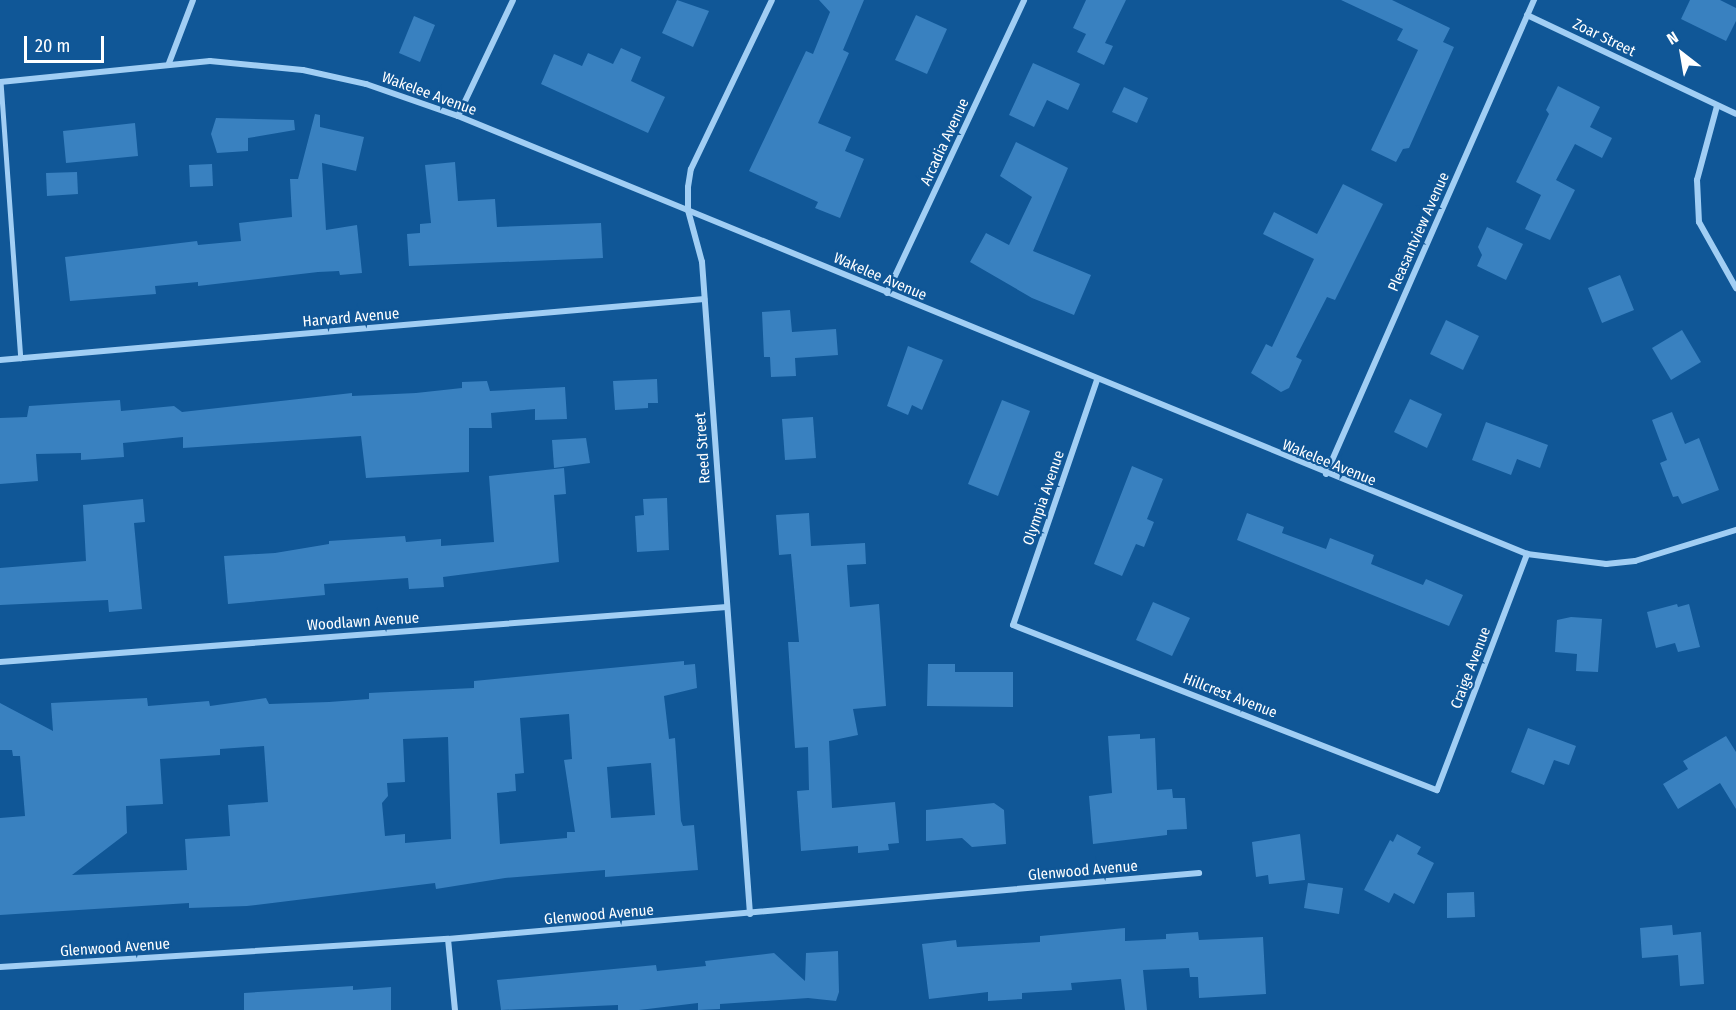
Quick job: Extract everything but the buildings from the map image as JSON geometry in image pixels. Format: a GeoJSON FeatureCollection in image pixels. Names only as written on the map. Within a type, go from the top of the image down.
{"type":"FeatureCollection","features":[{"type":"Feature","properties":{"kind":"street"},"geometry":{"type":"LineString","coordinates":[[169,63],[193,0]]}},
{"type":"Feature","properties":{"kind":"street"},"geometry":{"type":"LineString","coordinates":[[458,116],[513,0]]}},
{"type":"Feature","properties":{"kind":"street","name":"Reed Street"},"geometry":{"type":"LineString","coordinates":[[750,914],[702,262],[688,210],[691,169],[772,0]]}},
{"type":"Feature","properties":{"kind":"street","name":"Arcadia Avenue"},"geometry":{"type":"LineString","coordinates":[[887,293],[1024,0]]}},
{"type":"Feature","properties":{"kind":"street","name":"Pleasantview Avenue"},"geometry":{"type":"LineString","coordinates":[[1326,474],[1534,0]]}},
{"type":"Feature","properties":{"kind":"street","name":"Zoar Street"},"geometry":{"type":"LineString","coordinates":[[1527,15],[1736,114]]}},
{"type":"Feature","properties":{"kind":"street","name":"Wakelee Avenue"},"geometry":{"type":"LineString","coordinates":[[0,82],[169,63],[250,63],[303,70],[366,84],[458,116],[1326,474],[1527,554],[1606,564],[1635,561],[1736,530]]}},
{"type":"Feature","properties":{"kind":"street"},"geometry":{"type":"LineString","coordinates":[[1717,106],[1697,180],[1699,222],[1736,288]]}},
{"type":"Feature","properties":{"kind":"street","name":"Harvard Avenue"},"geometry":{"type":"LineString","coordinates":[[0,360],[704,299]]}},
{"type":"Feature","properties":{"kind":"street","name":"Olympia Avenue"},"geometry":{"type":"LineString","coordinates":[[1013,625],[1097,380]]}},
{"type":"Feature","properties":{"kind":"street","name":"Craige Avenue"},"geometry":{"type":"LineString","coordinates":[[1437,790],[1527,554]]}},
{"type":"Feature","properties":{"kind":"street","name":"Woodlawn Avenue"},"geometry":{"type":"LineString","coordinates":[[0,662],[727,607]]}},
{"type":"Feature","properties":{"kind":"street","name":"Hillcrest Avenue"},"geometry":{"type":"LineString","coordinates":[[1013,625],[1437,790]]}},
{"type":"Feature","properties":{"kind":"street","name":"Glenwood Avenue"},"geometry":{"type":"LineString","coordinates":[[0,967],[448,939],[1199,873]]}},
{"type":"Feature","properties":{"kind":"street"},"geometry":{"type":"LineString","coordinates":[[448,939],[455,1010]]}},
{"type":"Feature","properties":{"kind":"lane"},"geometry":{"type":"LineString","coordinates":[[0,82],[21,358]]}}]}
